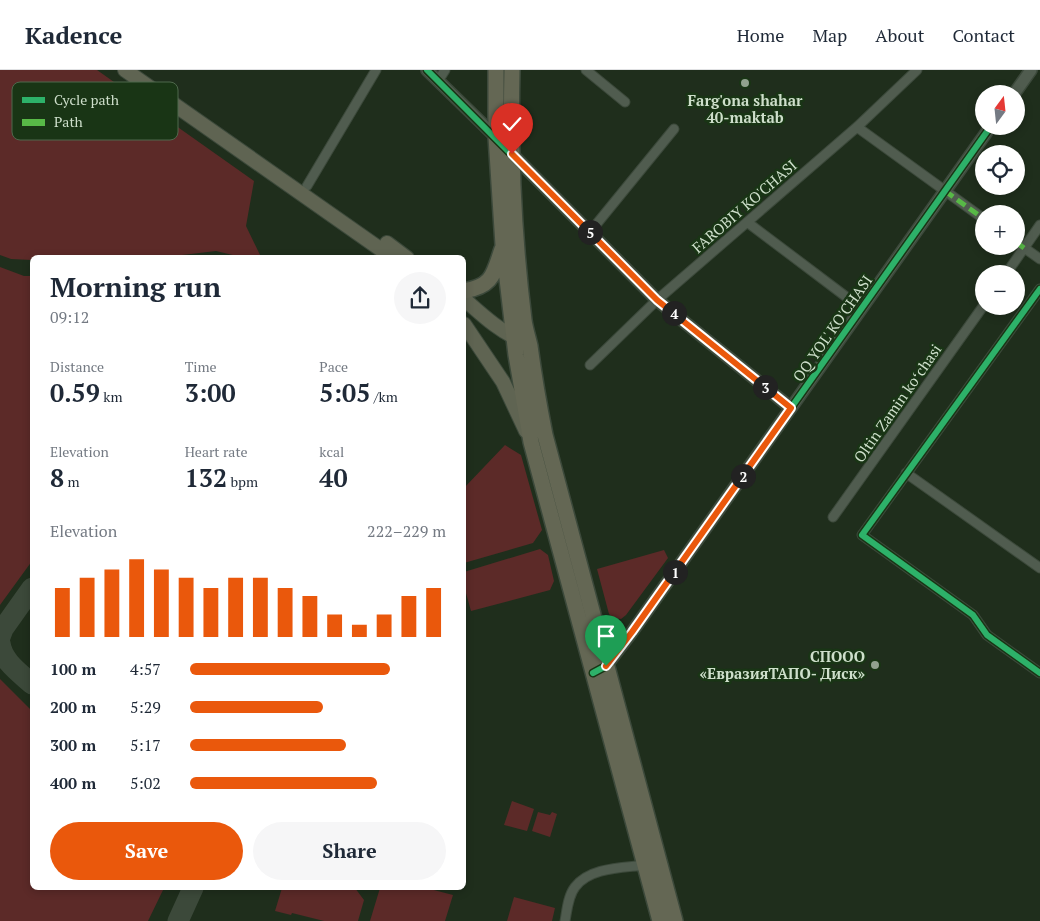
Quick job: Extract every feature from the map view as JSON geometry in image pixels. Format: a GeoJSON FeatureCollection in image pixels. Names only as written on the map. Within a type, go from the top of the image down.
{"type":"FeatureCollection","features":[{"type":"Feature","properties":{"kind":"highway"},"geometry":{"type":"LineString","coordinates":[[496,70],[496,137],[503,245],[514,338],[531,442],[675,921]]}},
{"type":"Feature","properties":{"kind":"highway"},"geometry":{"type":"LineString","coordinates":[[512,70],[512,154],[518,256],[524,321],[536,391],[645,865],[660,921]]}},
{"type":"Feature","properties":{"kind":"highway"},"geometry":{"type":"LineString","coordinates":[[466,291],[481,288],[488,282],[496,267],[503,245]]}},
{"type":"Feature","properties":{"kind":"main road"},"geometry":{"type":"LineString","coordinates":[[125,70],[142,82]]}},
{"type":"Feature","properties":{"kind":"main road"},"geometry":{"type":"LineString","coordinates":[[141,70],[158,82]]}},
{"type":"Feature","properties":{"kind":"main road"},"geometry":{"type":"LineString","coordinates":[[178,96],[403,255]]}},
{"type":"Feature","properties":{"kind":"main road"},"geometry":{"type":"LineString","coordinates":[[178,107],[388,255]]}},
{"type":"Feature","properties":{"kind":"main road"},"geometry":{"type":"LineString","coordinates":[[466,301],[487,319],[514,338],[529,343]]}},
{"type":"Feature","properties":{"kind":"main road"},"geometry":{"type":"LineString","coordinates":[[466,327],[503,382],[531,442]]}},
{"type":"Feature","properties":{"kind":"street"},"geometry":{"type":"LineString","coordinates":[[307,186],[376,70]]}},
{"type":"Feature","properties":{"kind":"street"},"geometry":{"type":"LineString","coordinates":[[427,70],[657,300],[791,408]]}},
{"type":"Feature","properties":{"kind":"street"},"geometry":{"type":"LineString","coordinates":[[438,81],[445,70]]}},
{"type":"Feature","properties":{"kind":"street"},"geometry":{"type":"LineString","coordinates":[[586,70],[625,102]]}},
{"type":"Feature","properties":{"kind":"street","name":"FAROBIY KO'CHASI"},"geometry":{"type":"LineString","coordinates":[[590,365],[657,300],[857,127],[917,70]]}},
{"type":"Feature","properties":{"kind":"street"},"geometry":{"type":"LineString","coordinates":[[1020,85],[1031,70]]}},
{"type":"Feature","properties":{"kind":"street"},"geometry":{"type":"LineString","coordinates":[[857,127],[975,213]]}},
{"type":"Feature","properties":{"kind":"street"},"geometry":{"type":"LineString","coordinates":[[590,232],[674,129]]}},
{"type":"Feature","properties":{"kind":"street","name":"OQ YOL' KO'CHASI"},"geometry":{"type":"LineString","coordinates":[[600,670],[632,632],[984,135]]}},
{"type":"Feature","properties":{"kind":"street"},"geometry":{"type":"LineString","coordinates":[[747,222],[861,308]]}},
{"type":"Feature","properties":{"kind":"street"},"geometry":{"type":"LineString","coordinates":[[1025,240],[1040,225]]}},
{"type":"Feature","properties":{"kind":"street"},"geometry":{"type":"LineString","coordinates":[[1025,248],[1040,259]]}},
{"type":"Feature","properties":{"kind":"street"},"geometry":{"type":"LineString","coordinates":[[1040,289],[862,535],[973,615],[987,635],[1040,672]]}},
{"type":"Feature","properties":{"kind":"street","name":"Oltin Zamin koʻchasi"},"geometry":{"type":"LineString","coordinates":[[833,517],[977,315]]}},
{"type":"Feature","properties":{"kind":"street"},"geometry":{"type":"LineString","coordinates":[[906,473],[1040,568]]}},
{"type":"Feature","properties":{"kind":"street"},"geometry":{"type":"LineString","coordinates":[[565,921],[570,896],[582,880],[595,873],[645,865]]}},
{"type":"Feature","properties":{"kind":"shaded area"},"geometry":{"type":"Polygon","coordinates":[[[0,70],[97,70],[114,82],[12,82],[12,140],[178,140],[178,127],[254,181],[246,226],[260,255],[233,255],[216,251],[182,255],[30,255],[30,260],[11,259],[0,255],[0,70]]]}},
{"type":"Feature","properties":{"kind":"shaded area"},"geometry":{"type":"Polygon","coordinates":[[[0,267],[24,276],[30,276],[30,564],[0,605],[0,267]]]}},
{"type":"Feature","properties":{"kind":"shaded area"},"geometry":{"type":"Polygon","coordinates":[[[505,445],[521,455],[542,530],[533,543],[466,562],[466,486],[505,445]]]}},
{"type":"Feature","properties":{"kind":"shaded area"},"geometry":{"type":"Polygon","coordinates":[[[540,549],[548,555],[554,581],[550,590],[471,611],[466,593],[466,571],[540,549]]]}},
{"type":"Feature","properties":{"kind":"shaded area"},"geometry":{"type":"Polygon","coordinates":[[[664,550],[668,558],[626,615],[621,619],[613,618],[609,614],[597,569],[664,550]]]}},
{"type":"Feature","properties":{"kind":"shaded area"},"geometry":{"type":"Polygon","coordinates":[[[0,679],[30,709],[30,890],[163,890],[148,921],[0,921],[0,679]]]}},
{"type":"Feature","properties":{"kind":"shaded area"},"geometry":{"type":"Polygon","coordinates":[[[512,801],[534,809],[527,831],[504,825],[512,801]]]}},
{"type":"Feature","properties":{"kind":"shaded area"},"geometry":{"type":"Polygon","coordinates":[[[538,812],[550,815],[552,812],[557,814],[550,837],[532,831],[538,812]]]}},
{"type":"Feature","properties":{"kind":"shaded area"},"geometry":{"type":"Polygon","coordinates":[[[281,890],[356,890],[364,900],[358,921],[324,921],[275,911],[281,890]]]}},
{"type":"Feature","properties":{"kind":"shaded area"},"geometry":{"type":"Polygon","coordinates":[[[379,890],[434,890],[453,895],[445,921],[370,921],[379,890]]]}},
{"type":"Feature","properties":{"kind":"shaded area"},"geometry":{"type":"Polygon","coordinates":[[[514,897],[555,908],[552,921],[507,921],[514,897]]]}},
{"type":"Feature","properties":{"kind":"taxiway"},"geometry":{"type":"LineString","coordinates":[[0,637],[3,629],[30,591]]}},
{"type":"Feature","properties":{"kind":"taxiway"},"geometry":{"type":"LineString","coordinates":[[0,643],[1,649],[8,661],[30,682]]}},
{"type":"Feature","properties":{"kind":"taxiway"},"geometry":{"type":"LineString","coordinates":[[178,921],[192,890]]}},
{"type":"Feature","properties":{"kind":"marked path"},"geometry":{"type":"LineString","coordinates":[[945,191],[975,213]]}},
{"type":"Feature","properties":{"kind":"cycle path"},"geometry":{"type":"LineString","coordinates":[[427,70],[657,300],[791,408]]}},
{"type":"Feature","properties":{"kind":"cycle path"},"geometry":{"type":"LineString","coordinates":[[593,673],[606,666],[632,632],[985,135]]}},
{"type":"Feature","properties":{"kind":"cycle path"},"geometry":{"type":"LineString","coordinates":[[1040,289],[862,535],[973,615],[987,635],[1040,673]]}},
{"type":"Feature","properties":{"kind":"place","name":"Farg'ona shahar 40-maktab"},"geometry":{"type":"Point","coordinates":[745,83]}},
{"type":"Feature","properties":{"kind":"place","name":"СПООО «ЕвразияТАПО- Диск»"},"geometry":{"type":"Point","coordinates":[875,665]}},
{"type":"Feature","properties":{"kind":"route"},"geometry":{"type":"LineString","coordinates":[[512,154],[657,300],[791,408],[606,666]]}}]}
